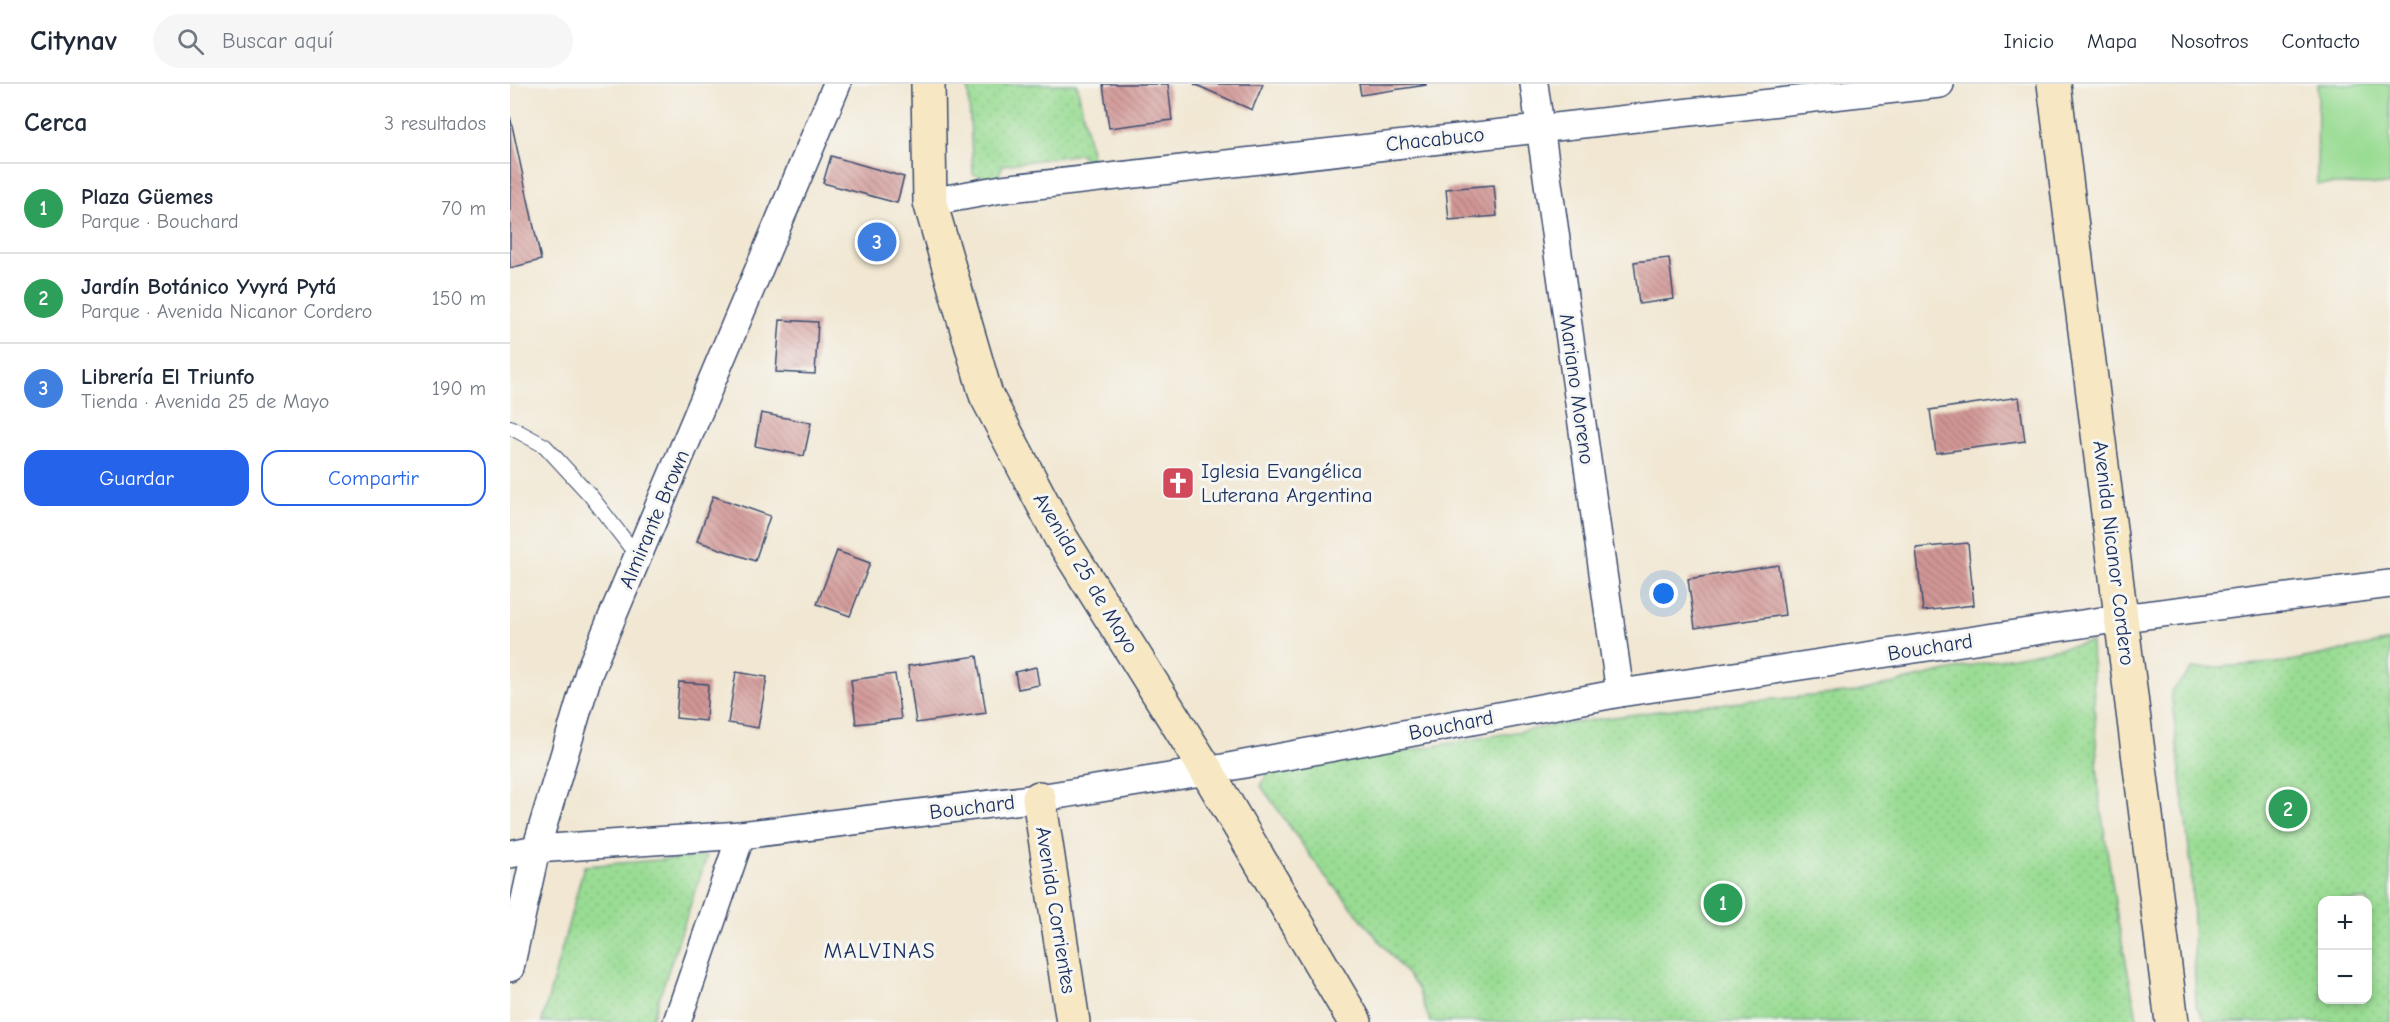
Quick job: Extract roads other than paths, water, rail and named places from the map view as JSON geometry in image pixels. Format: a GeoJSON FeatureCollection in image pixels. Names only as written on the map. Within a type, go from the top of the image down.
{"type":"FeatureCollection","features":[{"type":"Feature","properties":{"kind":"main road","name":"Avenida 25 de Mayo"},"geometry":{"type":"LineString","coordinates":[[928,84],[930,202],[986,395],[1061,538],[1207,771],[1354,1022]]}},
{"type":"Feature","properties":{"kind":"main road","name":"Avenida Nicanor Cordero"},"geometry":{"type":"LineString","coordinates":[[2054,84],[2172,1022]]}},
{"type":"Feature","properties":{"kind":"main road","name":"Avenida Corrientes"},"geometry":{"type":"LineString","coordinates":[[1039,798],[1073,1022]]}},
{"type":"Feature","properties":{"kind":"street","name":"Almirante Brown"},"geometry":{"type":"LineString","coordinates":[[510,968],[536,849],[589,672],[837,84]]}},
{"type":"Feature","properties":{"kind":"street","name":"Mariano Moreno"},"geometry":{"type":"LineString","coordinates":[[1534,84],[1620,693]]}},
{"type":"Feature","properties":{"kind":"street","name":"Chacabuco"},"geometry":{"type":"LineString","coordinates":[[930,202],[1002,189],[1940,84]]}},
{"type":"Feature","properties":{"kind":"street","name":"Bouchard"},"geometry":{"type":"LineString","coordinates":[[510,854],[536,849],[741,835],[1039,798],[1207,771],[1620,693],[2122,618],[2390,584]]}},
{"type":"Feature","properties":{"kind":"street"},"geometry":{"type":"LineString","coordinates":[[677,1022],[741,835]]}},
{"type":"Feature","properties":{"kind":"lane"},"geometry":{"type":"LineString","coordinates":[[510,427],[545,446],[590,495],[638,557]]}},
{"type":"Feature","properties":{"kind":"place","name":"Librería El Triunfo"},"geometry":{"type":"Point","coordinates":[877,242]}},
{"type":"Feature","properties":{"kind":"place","name":"Iglesia Evangélica Luterana Argentina"},"geometry":{"type":"Point","coordinates":[1178,483]}},
{"type":"Feature","properties":{"kind":"place","name":"Jardín Botánico Yvyrá Pytá"},"geometry":{"type":"Point","coordinates":[2288,809]}},
{"type":"Feature","properties":{"kind":"place","name":"Plaza Güemes"},"geometry":{"type":"Point","coordinates":[1723,903]}},
{"type":"Feature","properties":{"kind":"district","name":"MALVINAS"},"geometry":{"type":"Point","coordinates":[880,951]}}]}
